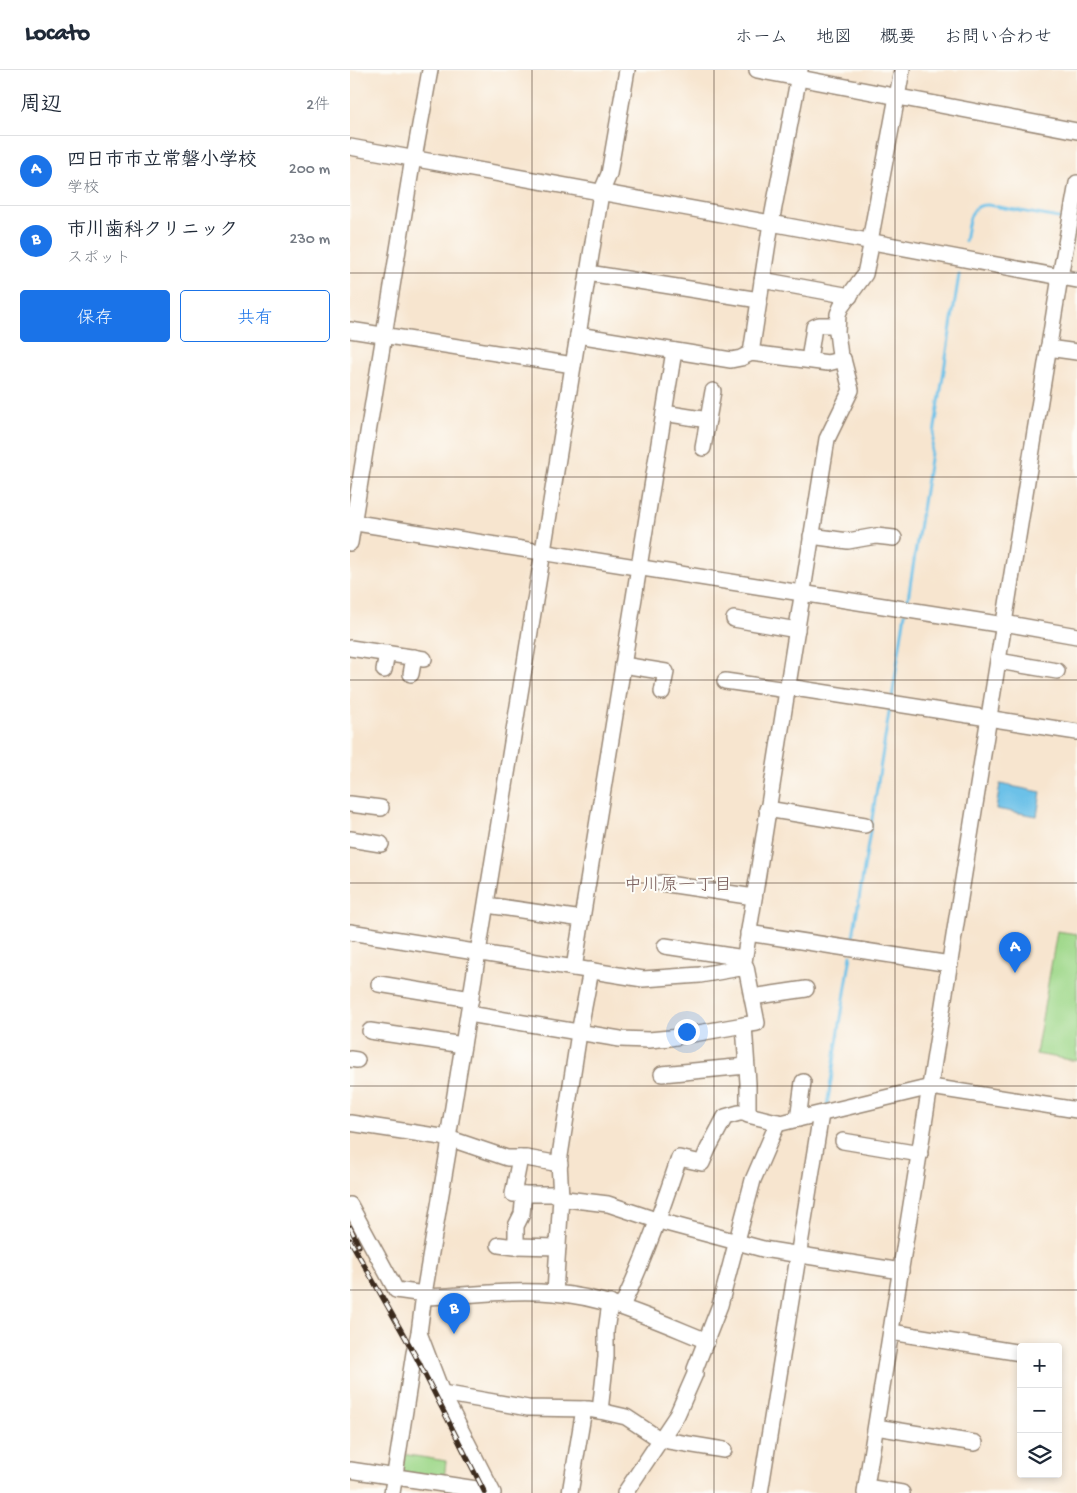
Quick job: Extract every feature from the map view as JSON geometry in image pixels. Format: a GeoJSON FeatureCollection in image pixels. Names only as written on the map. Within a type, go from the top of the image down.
{"type":"FeatureCollection","features":[{"type":"Feature","properties":{"kind":"street"},"geometry":{"type":"LineString","coordinates":[[350,543],[413,158],[430,70]]}},
{"type":"Feature","properties":{"kind":"street"},"geometry":{"type":"LineString","coordinates":[[392,1493],[601,193],[609,174],[627,70]]}},
{"type":"Feature","properties":{"kind":"street"},"geometry":{"type":"LineString","coordinates":[[757,70],[800,74],[905,99],[1077,131]]}},
{"type":"Feature","properties":{"kind":"street"},"geometry":{"type":"LineString","coordinates":[[378,984],[579,1032],[620,1039],[649,1040],[670,1038],[757,1023],[744,963],[748,933],[827,439],[851,390],[843,359],[840,356],[837,325],[838,314],[865,274],[902,70]]}},
{"type":"Feature","properties":{"kind":"street"},"geometry":{"type":"LineString","coordinates":[[751,353],[772,223],[800,74]]}},
{"type":"Feature","properties":{"kind":"street"},"geometry":{"type":"LineString","coordinates":[[350,147],[1077,280]]}},
{"type":"Feature","properties":{"kind":"street"},"geometry":{"type":"LineString","coordinates":[[902,1493],[866,1490],[1048,348],[1060,277],[1074,222],[1077,183]]}},
{"type":"Feature","properties":{"kind":"street"},"geometry":{"type":"LineString","coordinates":[[588,273],[759,300]]}},
{"type":"Feature","properties":{"kind":"street"},"geometry":{"type":"LineString","coordinates":[[762,280],[850,296]]}},
{"type":"Feature","properties":{"kind":"street"},"geometry":{"type":"LineString","coordinates":[[809,360],[814,328],[819,325],[837,325]]}},
{"type":"Feature","properties":{"kind":"street"},"geometry":{"type":"LineString","coordinates":[[350,330],[573,365]]}},
{"type":"Feature","properties":{"kind":"street"},"geometry":{"type":"LineString","coordinates":[[578,335],[731,360],[751,353],[828,363],[843,359]]}},
{"type":"Feature","properties":{"kind":"street"},"geometry":{"type":"LineString","coordinates":[[1048,348],[1077,352]]}},
{"type":"Feature","properties":{"kind":"street"},"geometry":{"type":"LineString","coordinates":[[574,968],[674,351]]}},
{"type":"Feature","properties":{"kind":"street"},"geometry":{"type":"LineString","coordinates":[[703,448],[713,391]]}},
{"type":"Feature","properties":{"kind":"street"},"geometry":{"type":"LineString","coordinates":[[664,413],[708,420]]}},
{"type":"Feature","properties":{"kind":"street"},"geometry":{"type":"LineString","coordinates":[[352,522],[1077,636]]}},
{"type":"Feature","properties":{"kind":"street"},"geometry":{"type":"LineString","coordinates":[[811,536],[848,541],[876,536],[894,538]]}},
{"type":"Feature","properties":{"kind":"street"},"geometry":{"type":"LineString","coordinates":[[734,619],[797,630]]}},
{"type":"Feature","properties":{"kind":"street"},"geometry":{"type":"LineString","coordinates":[[350,648],[419,658],[411,674]]}},
{"type":"Feature","properties":{"kind":"street"},"geometry":{"type":"LineString","coordinates":[[384,670],[387,653]]}},
{"type":"Feature","properties":{"kind":"street"},"geometry":{"type":"LineString","coordinates":[[998,661],[1057,671]]}},
{"type":"Feature","properties":{"kind":"street"},"geometry":{"type":"LineString","coordinates":[[623,665],[666,672],[662,692]]}},
{"type":"Feature","properties":{"kind":"street"},"geometry":{"type":"LineString","coordinates":[[725,681],[891,703],[1077,732]]}},
{"type":"Feature","properties":{"kind":"street"},"geometry":{"type":"LineString","coordinates":[[350,804],[381,808]]}},
{"type":"Feature","properties":{"kind":"street"},"geometry":{"type":"LineString","coordinates":[[767,809],[865,825]]}},
{"type":"Feature","properties":{"kind":"street"},"geometry":{"type":"LineString","coordinates":[[350,839],[381,844]]}},
{"type":"Feature","properties":{"kind":"street"},"geometry":{"type":"LineString","coordinates":[[661,883],[754,897]]}},
{"type":"Feature","properties":{"kind":"street"},"geometry":{"type":"LineString","coordinates":[[487,905],[582,919]]}},
{"type":"Feature","properties":{"kind":"street"},"geometry":{"type":"LineString","coordinates":[[350,932],[643,979],[700,975],[744,963]]}},
{"type":"Feature","properties":{"kind":"street"},"geometry":{"type":"LineString","coordinates":[[748,933],[950,964]]}},
{"type":"Feature","properties":{"kind":"street"},"geometry":{"type":"LineString","coordinates":[[665,946],[744,963]]}},
{"type":"Feature","properties":{"kind":"street"},"geometry":{"type":"LineString","coordinates":[[555,1293],[561,1197],[560,1164],[579,1032],[591,970]]}},
{"type":"Feature","properties":{"kind":"street"},"geometry":{"type":"LineString","coordinates":[[752,997],[806,989]]}},
{"type":"Feature","properties":{"kind":"street"},"geometry":{"type":"LineString","coordinates":[[744,1025],[748,1113]]}},
{"type":"Feature","properties":{"kind":"street"},"geometry":{"type":"LineString","coordinates":[[370,1031],[464,1045]]}},
{"type":"Feature","properties":{"kind":"street"},"geometry":{"type":"LineString","coordinates":[[662,1074],[746,1066]]}},
{"type":"Feature","properties":{"kind":"street"},"geometry":{"type":"LineString","coordinates":[[798,1119],[803,1082]]}},
{"type":"Feature","properties":{"kind":"street"},"geometry":{"type":"LineString","coordinates":[[600,1411],[606,1357],[606,1331],[616,1305],[640,1267],[659,1221],[679,1158],[702,1164],[725,1117],[739,1113],[748,1113],[748,1115],[781,1123],[931,1087],[1077,1110]]}},
{"type":"Feature","properties":{"kind":"street"},"geometry":{"type":"LineString","coordinates":[[760,1493],[821,1114]]}},
{"type":"Feature","properties":{"kind":"street"},"geometry":{"type":"LineString","coordinates":[[625,1493],[677,1415],[695,1374],[695,1369],[720,1305],[753,1180],[778,1122]]}},
{"type":"Feature","properties":{"kind":"street"},"geometry":{"type":"LineString","coordinates":[[350,1123],[448,1138],[507,1158],[560,1164]]}},
{"type":"Feature","properties":{"kind":"street"},"geometry":{"type":"LineString","coordinates":[[844,1141],[920,1154]]}},
{"type":"Feature","properties":{"kind":"street"},"geometry":{"type":"LineString","coordinates":[[520,1158],[513,1194],[555,1194],[561,1197],[608,1204],[659,1221],[763,1248],[901,1271]]}},
{"type":"Feature","properties":{"kind":"street"},"geometry":{"type":"LineString","coordinates":[[516,1246],[516,1226],[522,1214],[524,1194]]}},
{"type":"Feature","properties":{"kind":"street"},"geometry":{"type":"LineString","coordinates":[[350,1205],[396,1290],[424,1295],[463,1296],[512,1291],[555,1293],[616,1305],[706,1341]]}},
{"type":"Feature","properties":{"kind":"street"},"geometry":{"type":"LineString","coordinates":[[499,1246],[558,1247]]}},
{"type":"Feature","properties":{"kind":"street"},"geometry":{"type":"LineString","coordinates":[[891,1332],[1017,1351]]}},
{"type":"Feature","properties":{"kind":"street"},"geometry":{"type":"LineString","coordinates":[[419,1333],[442,1393],[493,1493]]}},
{"type":"Feature","properties":{"kind":"street"},"geometry":{"type":"LineString","coordinates":[[442,1393],[528,1408],[600,1411],[626,1417],[662,1439],[724,1450]]}},
{"type":"Feature","properties":{"kind":"street"},"geometry":{"type":"LineString","coordinates":[[570,1493],[584,1409]]}},
{"type":"Feature","properties":{"kind":"street"},"geometry":{"type":"LineString","coordinates":[[876,1427],[975,1443]]}},
{"type":"Feature","properties":{"kind":"street"},"geometry":{"type":"LineString","coordinates":[[350,1470],[493,1493]]}},
{"type":"Feature","properties":{"kind":"green space"},"geometry":{"type":"Polygon","coordinates":[[[1057,931],[1077,934],[1077,1061],[1036,1054],[1057,931]]]}},
{"type":"Feature","properties":{"kind":"green space"},"geometry":{"type":"Polygon","coordinates":[[[402,1454],[446,1461],[444,1479],[401,1472],[402,1454]]]}},
{"type":"Feature","properties":{"kind":"water"},"geometry":{"type":"Polygon","coordinates":[[[1000,784],[1041,792],[1037,816],[996,809],[1000,784]]]}},
{"type":"Feature","properties":{"kind":"waterway"},"geometry":{"type":"LineString","coordinates":[[965,241],[970,217],[976,208],[981,205],[1064,219]]}},
{"type":"Feature","properties":{"kind":"waterway"},"geometry":{"type":"LineString","coordinates":[[907,605],[959,275]]}},
{"type":"Feature","properties":{"kind":"waterway"},"geometry":{"type":"LineString","coordinates":[[892,698],[905,613]]}},
{"type":"Feature","properties":{"kind":"waterway"},"geometry":{"type":"LineString","coordinates":[[852,943],[890,707]]}},
{"type":"Feature","properties":{"kind":"waterway"},"geometry":{"type":"LineString","coordinates":[[827,1106],[851,955]]}},
{"type":"Feature","properties":{"kind":"railway"},"geometry":{"type":"LineString","coordinates":[[350,1227],[359,1246]]}},
{"type":"Feature","properties":{"kind":"railway"},"geometry":{"type":"LineString","coordinates":[[350,1240],[414,1353],[485,1493]]}},
{"type":"Feature","properties":{"kind":"place","name":"四日市市立常磐小学校"},"geometry":{"type":"Point","coordinates":[1015,973]}},
{"type":"Feature","properties":{"kind":"place","name":"市川歯科クリニック"},"geometry":{"type":"Point","coordinates":[454,1334]}},
{"type":"Feature","properties":{"kind":"district","name":"中川原一丁目"},"geometry":{"type":"Point","coordinates":[678,886]}}]}
